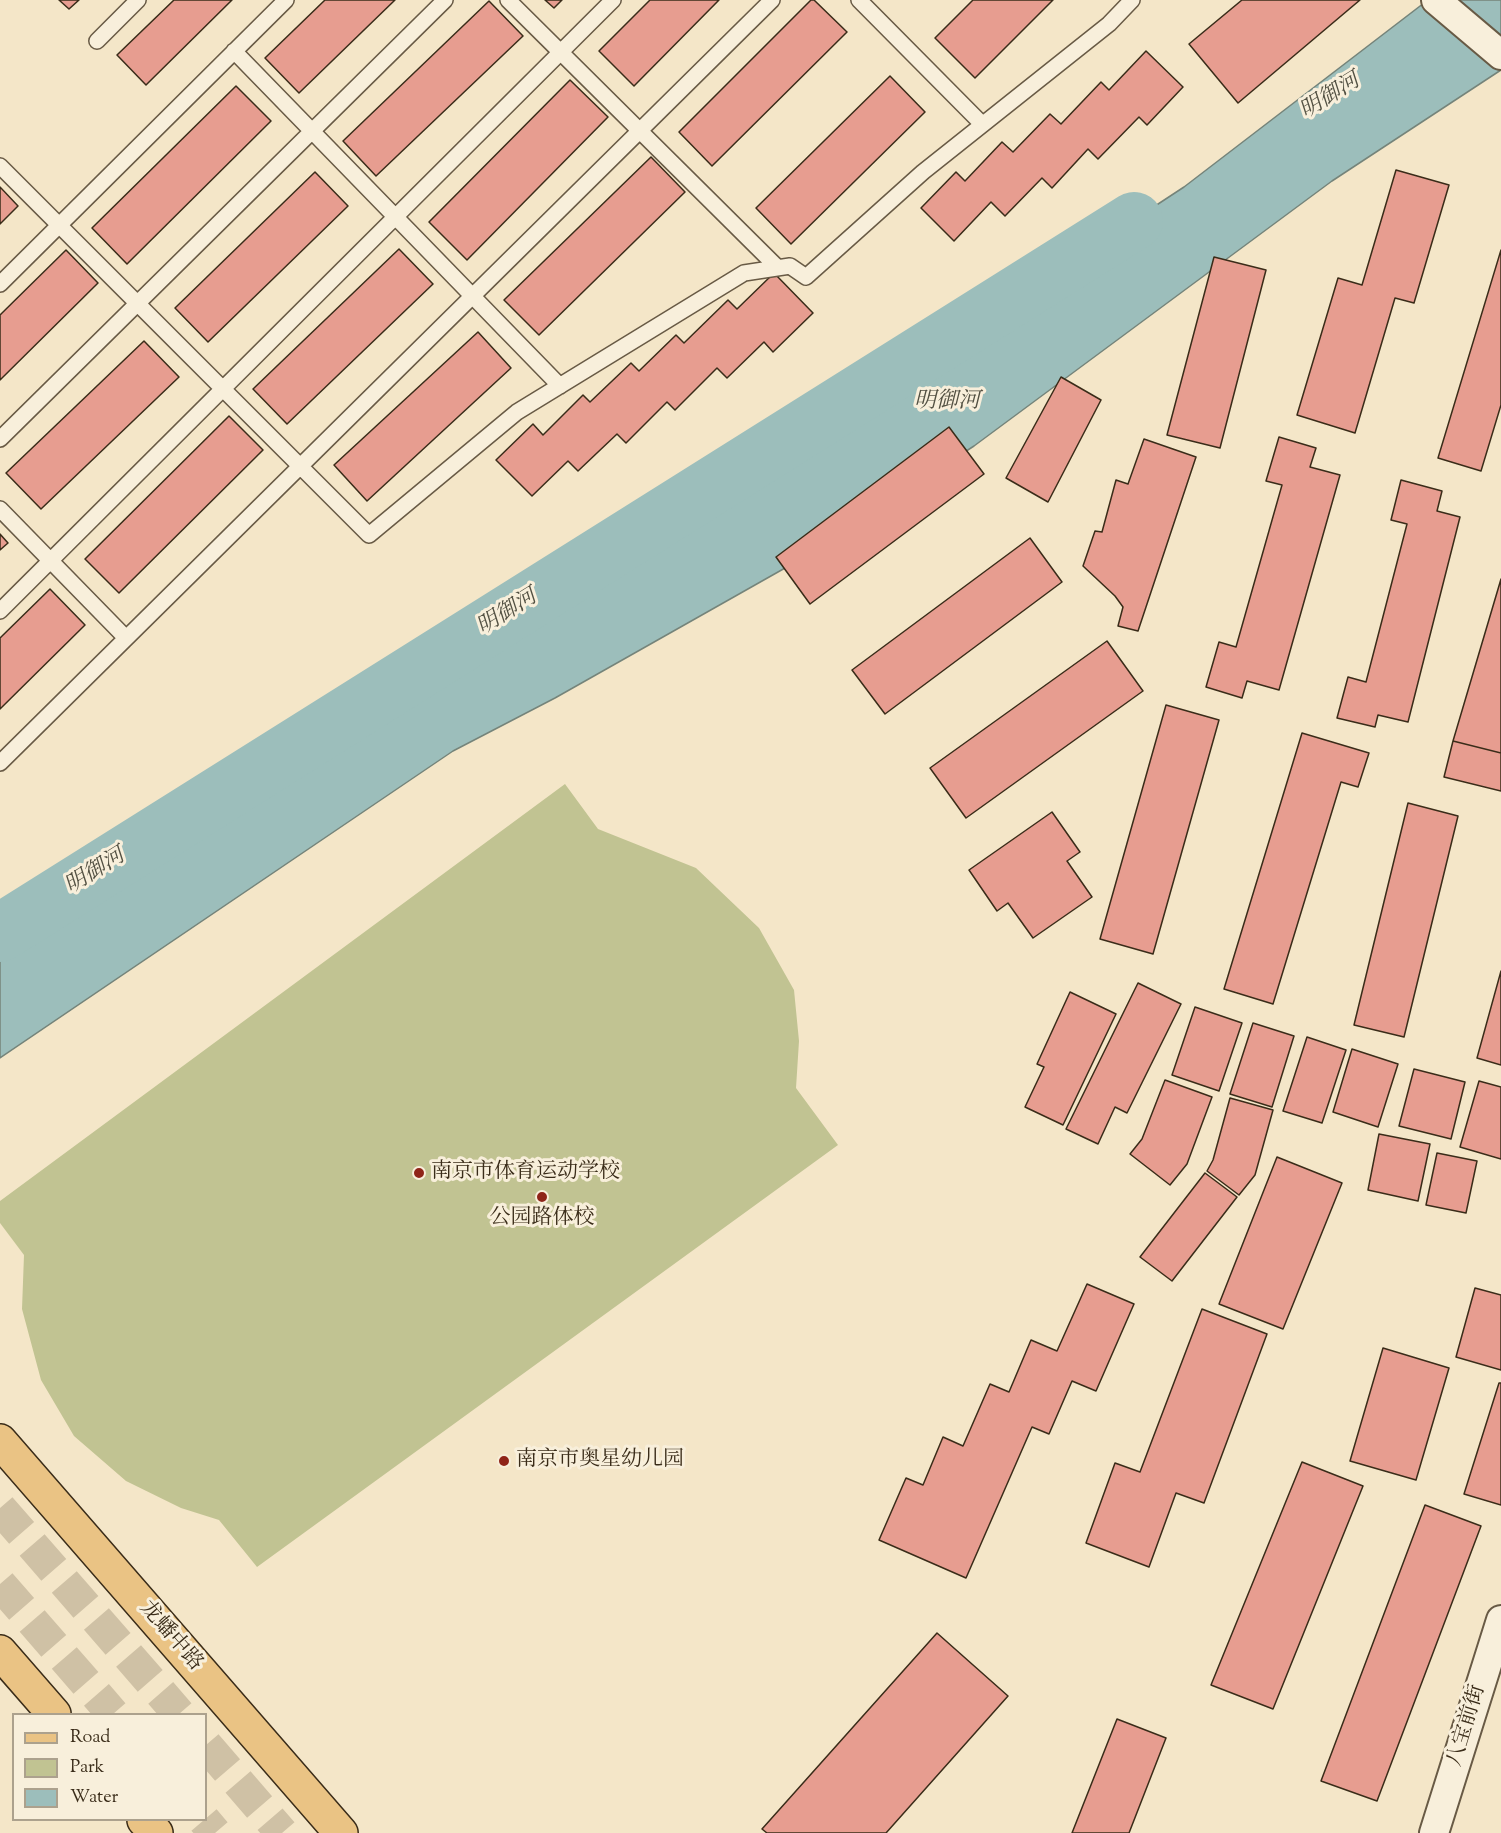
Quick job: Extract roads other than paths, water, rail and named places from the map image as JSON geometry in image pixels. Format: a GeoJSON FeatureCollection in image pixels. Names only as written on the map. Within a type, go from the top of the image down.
{"type":"FeatureCollection","features":[{"type":"Feature","properties":{"kind":"main road","name":"龙蟠中路"},"geometry":{"type":"LineString","coordinates":[[0,1442],[341,1833]]}},
{"type":"Feature","properties":{"kind":"main road"},"geometry":{"type":"LineString","coordinates":[[0,1652],[53,1713]]}},
{"type":"Feature","properties":{"kind":"main road"},"geometry":{"type":"LineString","coordinates":[[145,1821],[156,1833]]}},
{"type":"Feature","properties":{"kind":"street"},"geometry":{"type":"LineString","coordinates":[[1436,0],[1497,52]]}},
{"type":"Feature","properties":{"kind":"street","name":"八宝前街"},"geometry":{"type":"LineString","coordinates":[[1434,1833],[1501,1620]]}},
{"type":"Feature","properties":{"kind":"lane"},"geometry":{"type":"LineString","coordinates":[[97,41],[138,0]]}},
{"type":"Feature","properties":{"kind":"lane"},"geometry":{"type":"LineString","coordinates":[[0,284],[286,0]]}},
{"type":"Feature","properties":{"kind":"lane"},"geometry":{"type":"LineString","coordinates":[[0,439],[445,0]]}},
{"type":"Feature","properties":{"kind":"lane"},"geometry":{"type":"LineString","coordinates":[[508,0],[778,268]]}},
{"type":"Feature","properties":{"kind":"lane"},"geometry":{"type":"LineString","coordinates":[[0,611],[613,0]]}},
{"type":"Feature","properties":{"kind":"lane"},"geometry":{"type":"LineString","coordinates":[[0,763],[772,0]]}},
{"type":"Feature","properties":{"kind":"lane"},"geometry":{"type":"LineString","coordinates":[[859,0],[982,124]]}},
{"type":"Feature","properties":{"kind":"lane"},"geometry":{"type":"LineString","coordinates":[[0,166],[369,535],[518,412],[744,273],[790,266],[806,277],[923,172],[1109,24],[1132,0]]}},
{"type":"Feature","properties":{"kind":"lane"},"geometry":{"type":"LineString","coordinates":[[234,51],[560,386]]}},
{"type":"Feature","properties":{"kind":"lane"},"geometry":{"type":"LineString","coordinates":[[0,509],[126,638]]}},
{"type":"Feature","properties":{"kind":"water","name":"明御河"},"geometry":{"type":"Polygon","coordinates":[[[1428,0],[1501,0],[1501,70],[1332,181],[974,446],[801,559],[555,698],[453,751],[0,1058],[0,949],[294,756],[675,521],[1184,187],[1428,0]]]}},
{"type":"Feature","properties":{"kind":"waterway","name":"明御河"},"geometry":{"type":"LineString","coordinates":[[0,933],[1134,221]]}},
{"type":"Feature","properties":{"kind":"tunnel"},"geometry":{"type":"LineString","coordinates":[[0,1508],[178,1713]]}},
{"type":"Feature","properties":{"kind":"tunnel"},"geometry":{"type":"LineString","coordinates":[[0,1584],[112,1713]]}},
{"type":"Feature","properties":{"kind":"tunnel"},"geometry":{"type":"LineString","coordinates":[[207,1746],[282,1833]]}},
{"type":"Feature","properties":{"kind":"tunnel"},"geometry":{"type":"LineString","coordinates":[[205,1821],[215,1833]]}},
{"type":"Feature","properties":{"kind":"place","name":"南京市体育运动学校"},"geometry":{"type":"Point","coordinates":[419,1173]}},
{"type":"Feature","properties":{"kind":"place","name":"公园路体校"},"geometry":{"type":"Point","coordinates":[542,1197]}},
{"type":"Feature","properties":{"kind":"place","name":"南京市奥星幼儿园"},"geometry":{"type":"Point","coordinates":[504,1461]}}]}
